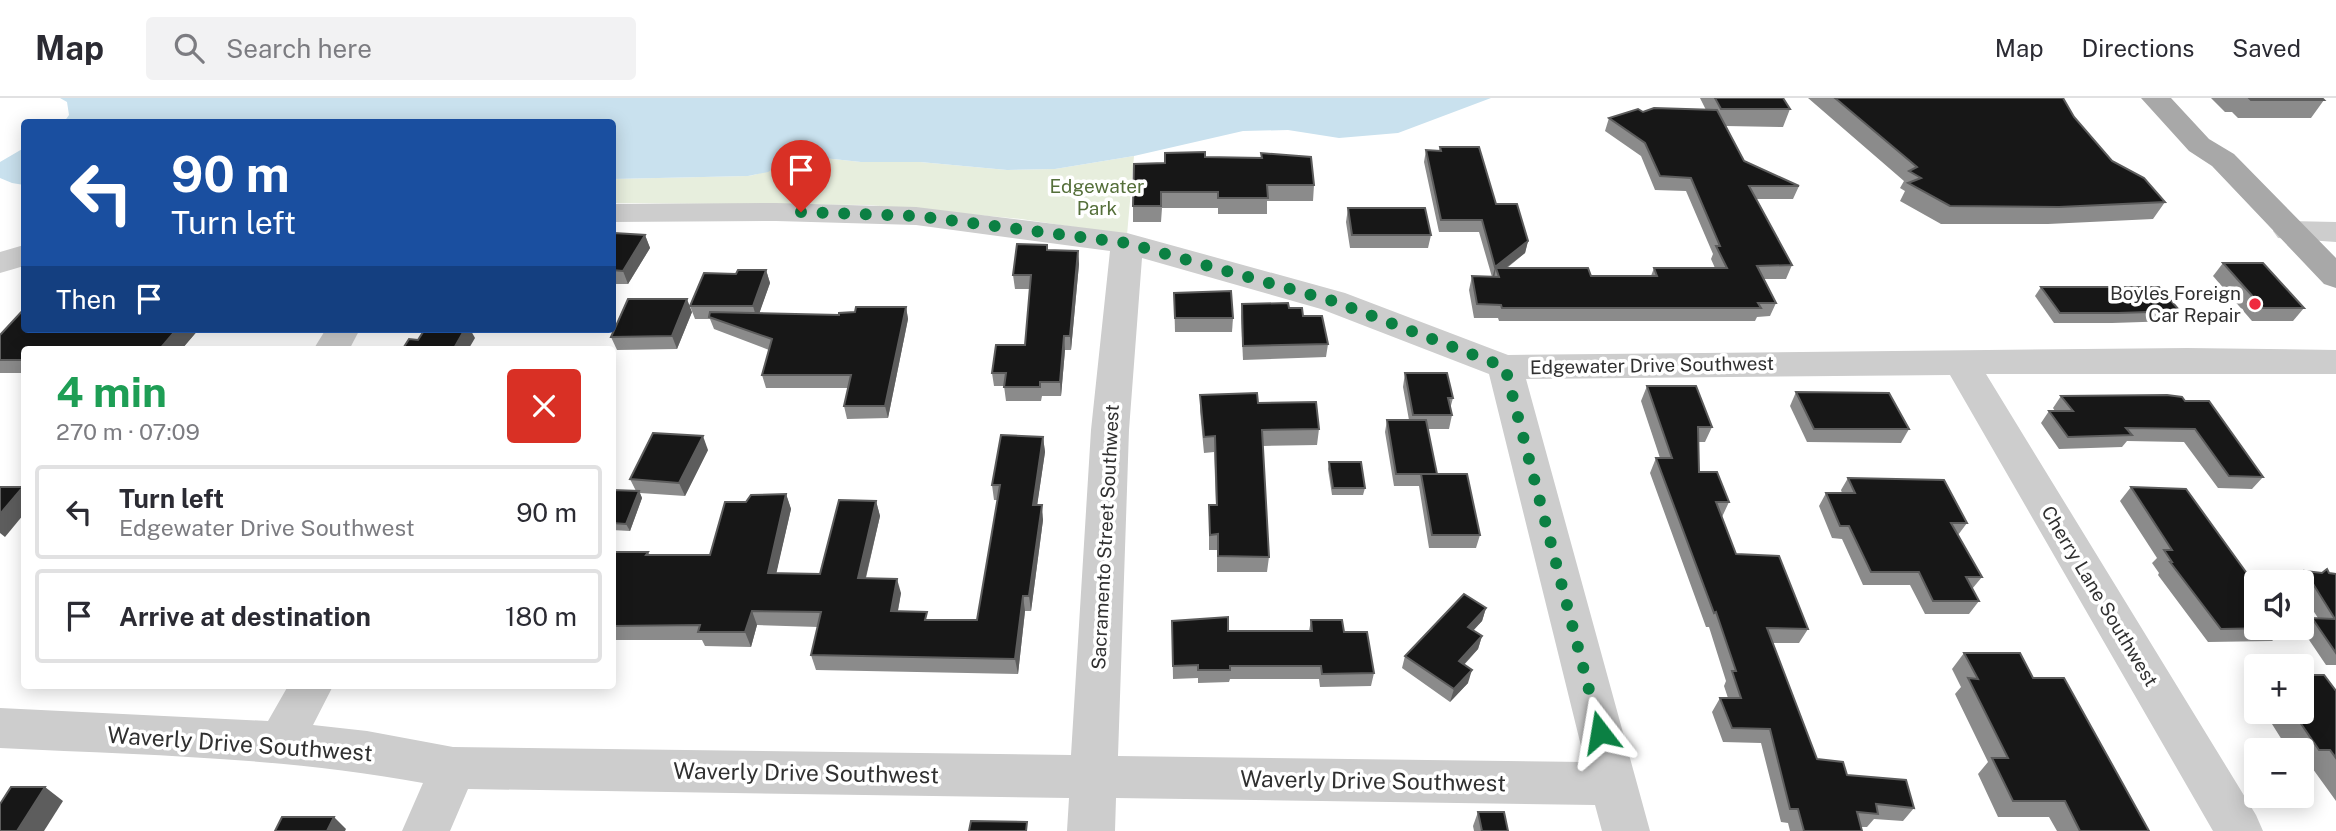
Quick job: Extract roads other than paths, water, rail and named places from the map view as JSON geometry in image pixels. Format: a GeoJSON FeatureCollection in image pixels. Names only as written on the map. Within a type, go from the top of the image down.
{"type":"FeatureCollection","features":[{"type":"Feature","properties":{"kind":"main road"},"geometry":{"type":"LineString","coordinates":[[2155,98],[2199,145],[2223,160],[2336,277]]}},
{"type":"Feature","properties":{"kind":"main road"},"geometry":{"type":"LineString","coordinates":[[2199,145],[2203,161],[2336,306]]}},
{"type":"Feature","properties":{"kind":"street","name":"Edgewater Drive Southwest"},"geometry":{"type":"LineString","coordinates":[[616,213],[776,212],[916,216],[1127,243],[1333,301],[1505,367],[1961,362],[2336,362]]}},
{"type":"Feature","properties":{"kind":"street"},"geometry":{"type":"LineString","coordinates":[[2289,231],[2336,232]]}},
{"type":"Feature","properties":{"kind":"street","name":"Sacramento Street Southwest"},"geometry":{"type":"LineString","coordinates":[[1091,831],[1110,430],[1127,243]]}},
{"type":"Feature","properties":{"kind":"street"},"geometry":{"type":"LineString","coordinates":[[0,263],[21,256]]}},
{"type":"Feature","properties":{"kind":"street","name":"Cherry Lane Southwest"},"geometry":{"type":"LineString","coordinates":[[1961,362],[2239,831]]}},
{"type":"Feature","properties":{"kind":"street"},"geometry":{"type":"LineString","coordinates":[[1505,367],[1626,831]]}},
{"type":"Feature","properties":{"kind":"street"},"geometry":{"type":"LineString","coordinates":[[281,742],[309,689]]}},
{"type":"Feature","properties":{"kind":"street","name":"Waverly Drive Southwest"},"geometry":{"type":"LineString","coordinates":[[0,728],[281,742],[367,752],[453,768],[1614,784]]}},
{"type":"Feature","properties":{"kind":"street"},"geometry":{"type":"LineString","coordinates":[[426,831],[453,768]]}},
{"type":"Feature","properties":{"kind":"water"},"geometry":{"type":"Polygon","coordinates":[[[60,98],[1491,98],[1398,133],[1339,138],[1288,130],[1243,131],[1134,156],[1055,169],[1007,170],[920,162],[861,162],[805,156],[789,159],[768,172],[748,176],[616,179],[616,119],[66,119],[69,115],[67,102],[60,98]]]}},
{"type":"Feature","properties":{"kind":"water"},"geometry":{"type":"Polygon","coordinates":[[[21,150],[21,184],[0,178],[0,162],[21,150]]]}},
{"type":"Feature","properties":{"kind":"place","name":"Boyles Foreign Car Repair"},"geometry":{"type":"Point","coordinates":[2255,304]}},
{"type":"Feature","properties":{"kind":"park label","name":"Edgewater Park"},"geometry":{"type":"Point","coordinates":[1097,197]}}]}
